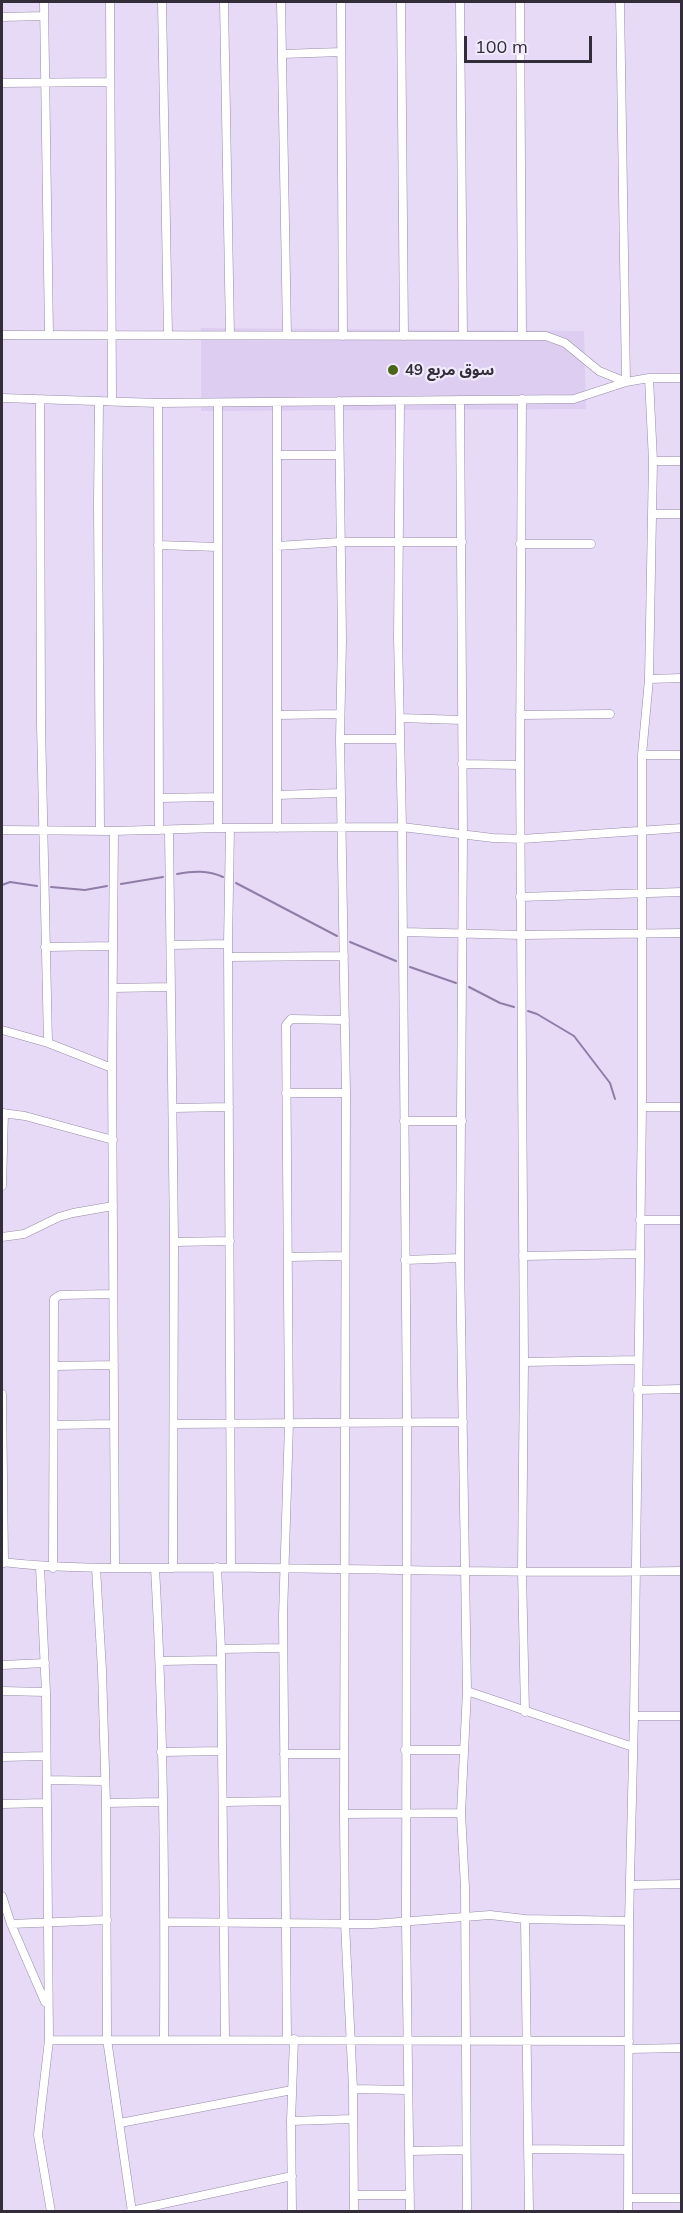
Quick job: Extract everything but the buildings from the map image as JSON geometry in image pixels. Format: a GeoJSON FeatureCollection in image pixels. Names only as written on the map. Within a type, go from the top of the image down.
{"type":"FeatureCollection","features":[{"type":"Feature","properties":{"kind":"street"},"geometry":{"type":"LineString","coordinates":[[44,2],[49,335]]}},
{"type":"Feature","properties":{"kind":"street"},"geometry":{"type":"LineString","coordinates":[[110,2],[112,401]]}},
{"type":"Feature","properties":{"kind":"street"},"geometry":{"type":"LineString","coordinates":[[162,2],[168,335]]}},
{"type":"Feature","properties":{"kind":"street"},"geometry":{"type":"LineString","coordinates":[[224,2],[230,335]]}},
{"type":"Feature","properties":{"kind":"street"},"geometry":{"type":"LineString","coordinates":[[281,2],[287,335]]}},
{"type":"Feature","properties":{"kind":"street"},"geometry":{"type":"LineString","coordinates":[[341,2],[343,336]]}},
{"type":"Feature","properties":{"kind":"street"},"geometry":{"type":"LineString","coordinates":[[401,2],[404,336]]}},
{"type":"Feature","properties":{"kind":"street"},"geometry":{"type":"LineString","coordinates":[[460,2],[463,336]]}},
{"type":"Feature","properties":{"kind":"street"},"geometry":{"type":"LineString","coordinates":[[520,2],[522,336]]}},
{"type":"Feature","properties":{"kind":"street"},"geometry":{"type":"LineString","coordinates":[[620,2],[626,382]]}},
{"type":"Feature","properties":{"kind":"street"},"geometry":{"type":"LineString","coordinates":[[2,16],[44,16]]}},
{"type":"Feature","properties":{"kind":"street"},"geometry":{"type":"LineString","coordinates":[[282,54],[341,52]]}},
{"type":"Feature","properties":{"kind":"street"},"geometry":{"type":"LineString","coordinates":[[2,83],[110,82]]}},
{"type":"Feature","properties":{"kind":"street"},"geometry":{"type":"LineString","coordinates":[[2,335],[546,336],[565,343],[599,371],[626,382]]}},
{"type":"Feature","properties":{"kind":"street"},"geometry":{"type":"LineString","coordinates":[[628,2211],[629,1921],[642,1107],[642,755],[649,679],[653,461],[649,378]]}},
{"type":"Feature","properties":{"kind":"street"},"geometry":{"type":"LineString","coordinates":[[2,399],[218,403],[574,399],[626,382],[649,378],[681,378]]}},
{"type":"Feature","properties":{"kind":"street"},"geometry":{"type":"LineString","coordinates":[[522,399],[520,935],[524,1362],[522,1571],[525,1712]]}},
{"type":"Feature","properties":{"kind":"street"},"geometry":{"type":"LineString","coordinates":[[40,400],[42,831],[48,1043]]}},
{"type":"Feature","properties":{"kind":"street"},"geometry":{"type":"LineString","coordinates":[[460,400],[463,835],[460,1258],[467,1691],[461,1813],[467,2040],[467,2211]]}},
{"type":"Feature","properties":{"kind":"street"},"geometry":{"type":"LineString","coordinates":[[99,401],[100,831]]}},
{"type":"Feature","properties":{"kind":"street"},"geometry":{"type":"LineString","coordinates":[[339,401],[342,640],[340,793],[346,1093],[344,1814],[345,1923],[353,2089],[354,2211]]}},
{"type":"Feature","properties":{"kind":"street"},"geometry":{"type":"LineString","coordinates":[[400,401],[399,637],[407,1423],[405,1814],[410,2211]]}},
{"type":"Feature","properties":{"kind":"street"},"geometry":{"type":"LineString","coordinates":[[277,402],[277,828]]}},
{"type":"Feature","properties":{"kind":"street"},"geometry":{"type":"LineString","coordinates":[[158,403],[159,830]]}},
{"type":"Feature","properties":{"kind":"street"},"geometry":{"type":"LineString","coordinates":[[218,403],[218,828]]}},
{"type":"Feature","properties":{"kind":"street"},"geometry":{"type":"LineString","coordinates":[[277,454],[339,454]]}},
{"type":"Feature","properties":{"kind":"street"},"geometry":{"type":"LineString","coordinates":[[653,461],[681,461]]}},
{"type":"Feature","properties":{"kind":"street"},"geometry":{"type":"LineString","coordinates":[[652,514],[681,514]]}},
{"type":"Feature","properties":{"kind":"street"},"geometry":{"type":"LineString","coordinates":[[277,546],[340,542],[462,542]]}},
{"type":"Feature","properties":{"kind":"street"},"geometry":{"type":"LineString","coordinates":[[520,544],[591,544]]}},
{"type":"Feature","properties":{"kind":"street"},"geometry":{"type":"LineString","coordinates":[[158,545],[218,547]]}},
{"type":"Feature","properties":{"kind":"street"},"geometry":{"type":"LineString","coordinates":[[649,679],[681,678]]}},
{"type":"Feature","properties":{"kind":"street"},"geometry":{"type":"LineString","coordinates":[[277,715],[340,714]]}},
{"type":"Feature","properties":{"kind":"street"},"geometry":{"type":"LineString","coordinates":[[520,715],[610,714]]}},
{"type":"Feature","properties":{"kind":"street"},"geometry":{"type":"LineString","coordinates":[[400,718],[462,720]]}},
{"type":"Feature","properties":{"kind":"street"},"geometry":{"type":"LineString","coordinates":[[340,739],[400,739]]}},
{"type":"Feature","properties":{"kind":"street"},"geometry":{"type":"LineString","coordinates":[[642,755],[681,755]]}},
{"type":"Feature","properties":{"kind":"street"},"geometry":{"type":"LineString","coordinates":[[462,764],[520,765]]}},
{"type":"Feature","properties":{"kind":"street"},"geometry":{"type":"LineString","coordinates":[[277,795],[340,793]]}},
{"type":"Feature","properties":{"kind":"street"},"geometry":{"type":"LineString","coordinates":[[159,798],[217,797]]}},
{"type":"Feature","properties":{"kind":"street"},"geometry":{"type":"LineString","coordinates":[[2,830],[114,831],[402,827],[463,835],[522,839],[681,828]]}},
{"type":"Feature","properties":{"kind":"street"},"geometry":{"type":"LineString","coordinates":[[230,828],[228,957],[231,1567]]}},
{"type":"Feature","properties":{"kind":"street"},"geometry":{"type":"LineString","coordinates":[[169,830],[174,1242],[173,1568]]}},
{"type":"Feature","properties":{"kind":"street"},"geometry":{"type":"LineString","coordinates":[[114,831],[112,1293],[115,1568]]}},
{"type":"Feature","properties":{"kind":"street"},"geometry":{"type":"LineString","coordinates":[[520,897],[681,892]]}},
{"type":"Feature","properties":{"kind":"street"},"geometry":{"type":"LineString","coordinates":[[403,932],[520,935],[681,933]]}},
{"type":"Feature","properties":{"kind":"street"},"geometry":{"type":"LineString","coordinates":[[171,945],[228,944]]}},
{"type":"Feature","properties":{"kind":"street"},"geometry":{"type":"LineString","coordinates":[[45,947],[113,946]]}},
{"type":"Feature","properties":{"kind":"street"},"geometry":{"type":"LineString","coordinates":[[228,957],[344,956]]}},
{"type":"Feature","properties":{"kind":"street"},"geometry":{"type":"LineString","coordinates":[[113,988],[171,987]]}},
{"type":"Feature","properties":{"kind":"street"},"geometry":{"type":"LineString","coordinates":[[292,2211],[292,2090],[286,1923],[283,1648],[289,1423],[287,1021],[291,1019],[345,1020]]}},
{"type":"Feature","properties":{"kind":"street"},"geometry":{"type":"LineString","coordinates":[[2,1030],[48,1043],[112,1068]]}},
{"type":"Feature","properties":{"kind":"street"},"geometry":{"type":"LineString","coordinates":[[286,1093],[346,1093]]}},
{"type":"Feature","properties":{"kind":"street"},"geometry":{"type":"LineString","coordinates":[[173,1108],[229,1107]]}},
{"type":"Feature","properties":{"kind":"street"},"geometry":{"type":"LineString","coordinates":[[642,1107],[681,1107]]}},
{"type":"Feature","properties":{"kind":"street"},"geometry":{"type":"LineString","coordinates":[[2,1186],[3,1113],[25,1116],[113,1140]]}},
{"type":"Feature","properties":{"kind":"street"},"geometry":{"type":"LineString","coordinates":[[404,1121],[462,1121]]}},
{"type":"Feature","properties":{"kind":"street"},"geometry":{"type":"LineString","coordinates":[[2,1237],[24,1234],[58,1217],[113,1206]]}},
{"type":"Feature","properties":{"kind":"street"},"geometry":{"type":"LineString","coordinates":[[640,1220],[681,1220]]}},
{"type":"Feature","properties":{"kind":"street"},"geometry":{"type":"LineString","coordinates":[[174,1242],[230,1241]]}},
{"type":"Feature","properties":{"kind":"street"},"geometry":{"type":"LineString","coordinates":[[523,1256],[640,1254]]}},
{"type":"Feature","properties":{"kind":"street"},"geometry":{"type":"LineString","coordinates":[[288,1257],[345,1256]]}},
{"type":"Feature","properties":{"kind":"street"},"geometry":{"type":"LineString","coordinates":[[405,1260],[460,1258]]}},
{"type":"Feature","properties":{"kind":"street"},"geometry":{"type":"LineString","coordinates":[[53,1568],[54,1299],[57,1296],[112,1293]]}},
{"type":"Feature","properties":{"kind":"street"},"geometry":{"type":"LineString","coordinates":[[524,1362],[638,1360]]}},
{"type":"Feature","properties":{"kind":"street"},"geometry":{"type":"LineString","coordinates":[[55,1366],[114,1365]]}},
{"type":"Feature","properties":{"kind":"street"},"geometry":{"type":"LineString","coordinates":[[638,1390],[681,1389]]}},
{"type":"Feature","properties":{"kind":"street"},"geometry":{"type":"LineString","coordinates":[[2,1394],[3,1563],[53,1568],[231,1567],[681,1571]]}},
{"type":"Feature","properties":{"kind":"street"},"geometry":{"type":"LineString","coordinates":[[174,1424],[464,1422]]}},
{"type":"Feature","properties":{"kind":"street"},"geometry":{"type":"LineString","coordinates":[[55,1425],[114,1424]]}},
{"type":"Feature","properties":{"kind":"street"},"geometry":{"type":"LineString","coordinates":[[40,1567],[46,1692],[49,2040],[38,2135],[51,2211]]}},
{"type":"Feature","properties":{"kind":"street"},"geometry":{"type":"LineString","coordinates":[[217,1567],[224,1802],[225,2039]]}},
{"type":"Feature","properties":{"kind":"street"},"geometry":{"type":"LineString","coordinates":[[96,1568],[106,1803],[107,2038],[132,2211],[292,2176]]}},
{"type":"Feature","properties":{"kind":"street"},"geometry":{"type":"LineString","coordinates":[[155,1568],[160,1661],[165,1922],[164,2039]]}},
{"type":"Feature","properties":{"kind":"street"},"geometry":{"type":"LineString","coordinates":[[221,1649],[283,1648]]}},
{"type":"Feature","properties":{"kind":"street"},"geometry":{"type":"LineString","coordinates":[[160,1661],[221,1660]]}},
{"type":"Feature","properties":{"kind":"street"},"geometry":{"type":"LineString","coordinates":[[2,1665],[45,1664]]}},
{"type":"Feature","properties":{"kind":"street"},"geometry":{"type":"LineString","coordinates":[[2,1691],[46,1692]]}},
{"type":"Feature","properties":{"kind":"street"},"geometry":{"type":"LineString","coordinates":[[467,1691],[633,1747]]}},
{"type":"Feature","properties":{"kind":"street"},"geometry":{"type":"LineString","coordinates":[[634,1716],[681,1716]]}},
{"type":"Feature","properties":{"kind":"street"},"geometry":{"type":"LineString","coordinates":[[405,1750],[464,1750]]}},
{"type":"Feature","properties":{"kind":"street"},"geometry":{"type":"LineString","coordinates":[[161,1752],[222,1751]]}},
{"type":"Feature","properties":{"kind":"street"},"geometry":{"type":"LineString","coordinates":[[284,1754],[344,1754]]}},
{"type":"Feature","properties":{"kind":"street"},"geometry":{"type":"LineString","coordinates":[[2,1757],[46,1756]]}},
{"type":"Feature","properties":{"kind":"street"},"geometry":{"type":"LineString","coordinates":[[47,1780],[104,1781]]}},
{"type":"Feature","properties":{"kind":"street"},"geometry":{"type":"LineString","coordinates":[[224,1802],[284,1801]]}},
{"type":"Feature","properties":{"kind":"street"},"geometry":{"type":"LineString","coordinates":[[106,1803],[162,1802]]}},
{"type":"Feature","properties":{"kind":"street"},"geometry":{"type":"LineString","coordinates":[[2,1804],[46,1803]]}},
{"type":"Feature","properties":{"kind":"street"},"geometry":{"type":"LineString","coordinates":[[344,1814],[461,1813]]}},
{"type":"Feature","properties":{"kind":"street"},"geometry":{"type":"LineString","coordinates":[[630,1885],[681,1884]]}},
{"type":"Feature","properties":{"kind":"street"},"geometry":{"type":"LineString","coordinates":[[2,1896],[11,1924],[47,2007]]}},
{"type":"Feature","properties":{"kind":"street"},"geometry":{"type":"LineString","coordinates":[[165,1922],[406,1922],[490,1915],[525,1919],[629,1921]]}},
{"type":"Feature","properties":{"kind":"street"},"geometry":{"type":"LineString","coordinates":[[525,1919],[529,2211]]}},
{"type":"Feature","properties":{"kind":"street"},"geometry":{"type":"LineString","coordinates":[[11,1924],[107,1920]]}},
{"type":"Feature","properties":{"kind":"street"},"geometry":{"type":"LineString","coordinates":[[49,2040],[107,2038],[467,2040],[629,2045],[681,2049]]}},
{"type":"Feature","properties":{"kind":"street"},"geometry":{"type":"LineString","coordinates":[[353,2089],[408,2090]]}},
{"type":"Feature","properties":{"kind":"street"},"geometry":{"type":"LineString","coordinates":[[120,2123],[292,2090]]}},
{"type":"Feature","properties":{"kind":"street"},"geometry":{"type":"LineString","coordinates":[[291,2121],[352,2119]]}},
{"type":"Feature","properties":{"kind":"street"},"geometry":{"type":"LineString","coordinates":[[528,2149],[628,2150]]}},
{"type":"Feature","properties":{"kind":"street"},"geometry":{"type":"LineString","coordinates":[[410,2151],[466,2150]]}},
{"type":"Feature","properties":{"kind":"street"},"geometry":{"type":"LineString","coordinates":[[354,2195],[410,2195]]}},
{"type":"Feature","properties":{"kind":"street"},"geometry":{"type":"LineString","coordinates":[[628,2199],[681,2198]]}},
{"type":"Feature","properties":{"kind":"shaded area","name":"سوق مربع 49"},"geometry":{"type":"Polygon","coordinates":[[[201,328],[584,331],[586,409],[201,411],[201,328]]]}},
{"type":"Feature","properties":{"kind":"waterway"},"geometry":{"type":"LineString","coordinates":[[177,874],[200,872],[223,877]]}},
{"type":"Feature","properties":{"kind":"waterway"},"geometry":{"type":"LineString","coordinates":[[121,884],[163,877]]}},
{"type":"Feature","properties":{"kind":"waterway"},"geometry":{"type":"LineString","coordinates":[[2,885],[10,882],[37,886]]}},
{"type":"Feature","properties":{"kind":"waterway"},"geometry":{"type":"LineString","coordinates":[[236,883],[337,936]]}},
{"type":"Feature","properties":{"kind":"waterway"},"geometry":{"type":"LineString","coordinates":[[51,887],[85,890],[107,886]]}},
{"type":"Feature","properties":{"kind":"waterway"},"geometry":{"type":"LineString","coordinates":[[350,942],[396,961]]}},
{"type":"Feature","properties":{"kind":"waterway"},"geometry":{"type":"LineString","coordinates":[[410,967],[456,983]]}},
{"type":"Feature","properties":{"kind":"waterway"},"geometry":{"type":"LineString","coordinates":[[469,987],[500,1003],[514,1007]]}},
{"type":"Feature","properties":{"kind":"waterway"},"geometry":{"type":"LineString","coordinates":[[528,1011],[574,1036],[610,1083],[615,1099]]}},
{"type":"Feature","properties":{"kind":"place","name":"سوق مربع 49"},"geometry":{"type":"Point","coordinates":[393,370]}}]}
